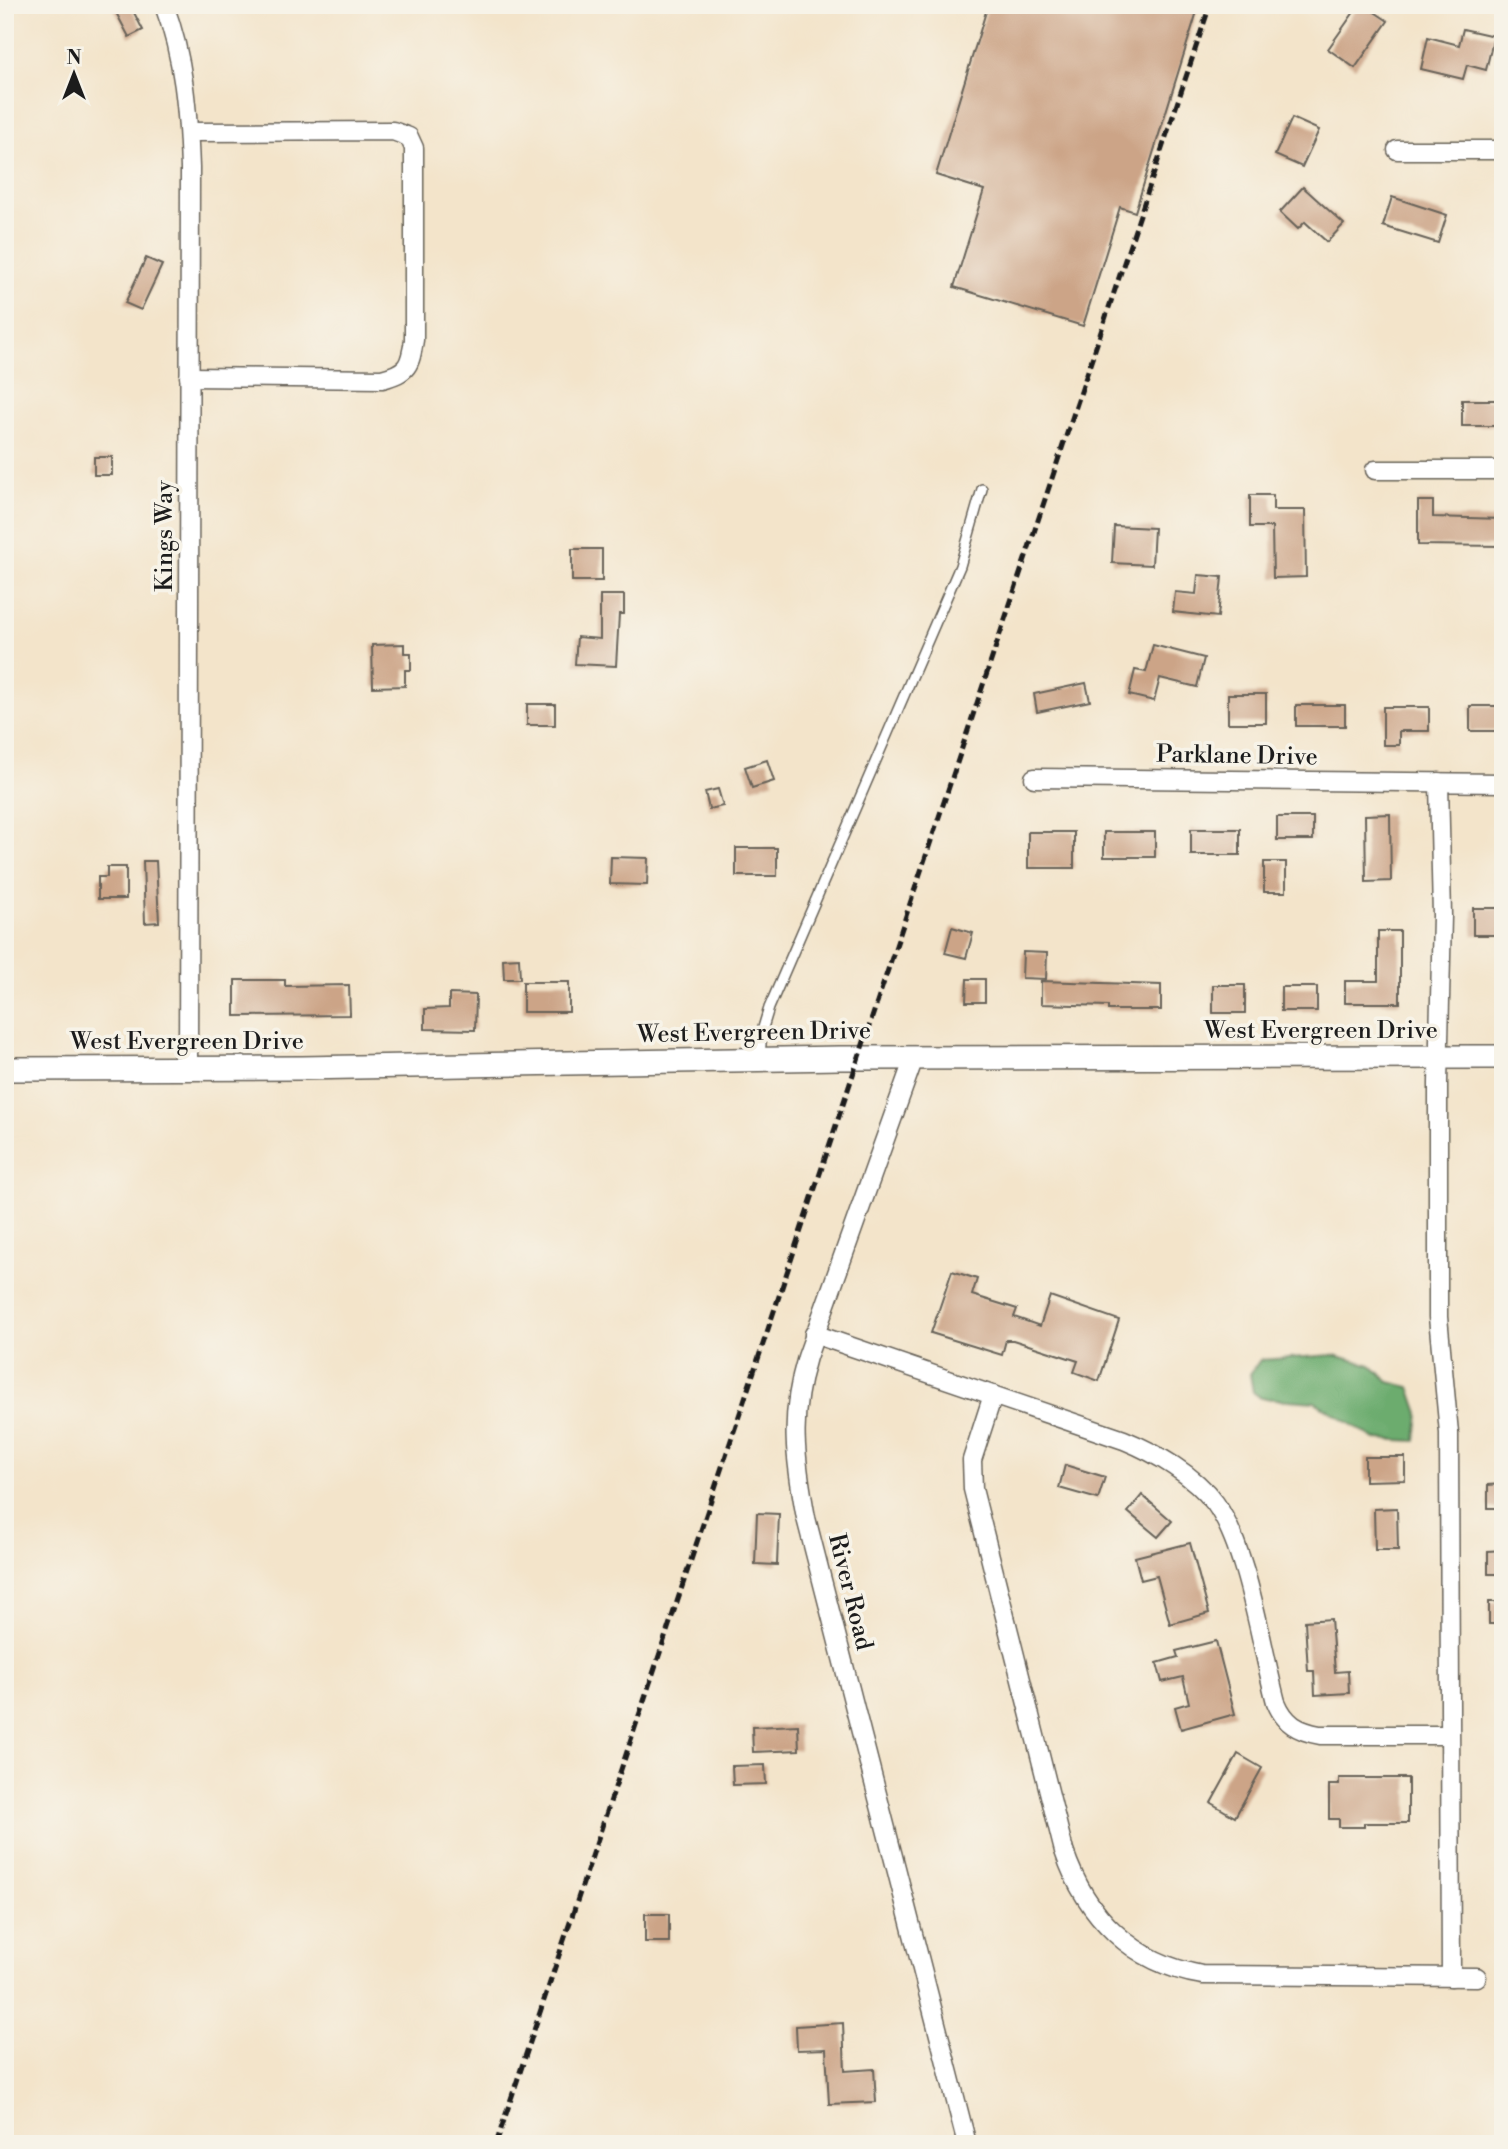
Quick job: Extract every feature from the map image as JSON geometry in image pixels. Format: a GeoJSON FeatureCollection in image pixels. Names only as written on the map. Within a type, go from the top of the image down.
{"type":"FeatureCollection","features":[{"type":"Feature","properties":{"kind":"street","name":"Kings Way"},"geometry":{"type":"LineString","coordinates":[[164,5],[180,54],[189,132],[188,1070]]}},
{"type":"Feature","properties":{"kind":"street"},"geometry":{"type":"LineString","coordinates":[[189,132],[393,131],[408,136],[414,148],[414,340],[411,361],[401,374],[382,379],[189,377]]}},
{"type":"Feature","properties":{"kind":"street"},"geometry":{"type":"LineString","coordinates":[[1397,150],[1503,150]]}},
{"type":"Feature","properties":{"kind":"street"},"geometry":{"type":"LineString","coordinates":[[1375,470],[1503,470]]}},
{"type":"Feature","properties":{"kind":"street","name":"Parklane Drive"},"geometry":{"type":"LineString","coordinates":[[1034,778],[1503,783]]}},
{"type":"Feature","properties":{"kind":"street"},"geometry":{"type":"LineString","coordinates":[[1439,782],[1442,930],[1438,1057],[1439,1343],[1449,1433],[1451,1976]]}},
{"type":"Feature","properties":{"kind":"street","name":"West Evergreen Drive"},"geometry":{"type":"LineString","coordinates":[[5,1069],[188,1070],[760,1059],[1503,1057]]}},
{"type":"Feature","properties":{"kind":"street","name":"River Road"},"geometry":{"type":"LineString","coordinates":[[914,1058],[801,1377],[794,1416],[795,1461],[806,1518],[967,2144]]}},
{"type":"Feature","properties":{"kind":"street"},"geometry":{"type":"LineString","coordinates":[[814,1335],[1141,1447],[1174,1467],[1214,1501],[1237,1549],[1276,1702],[1287,1722],[1305,1732],[1328,1736],[1449,1735]]}},
{"type":"Feature","properties":{"kind":"street"},"geometry":{"type":"LineString","coordinates":[[993,1395],[972,1460],[973,1489],[1064,1851],[1077,1885],[1098,1918],[1142,1954],[1172,1969],[1202,1975],[1477,1976]]}},
{"type":"Feature","properties":{"kind":"lane"},"geometry":{"type":"LineString","coordinates":[[760,1059],[762,1031],[769,1008],[960,566],[982,489]]}},
{"type":"Feature","properties":{"kind":"green space"},"geometry":{"type":"Polygon","coordinates":[[[1334,1355],[1371,1365],[1389,1382],[1410,1387],[1419,1413],[1416,1441],[1375,1439],[1315,1402],[1261,1398],[1253,1392],[1250,1374],[1260,1360],[1334,1355]]]}},
{"type":"Feature","properties":{"kind":"building"},"geometry":{"type":"Polygon","coordinates":[[[112,5],[130,5],[143,30],[129,37],[112,5]]]}},
{"type":"Feature","properties":{"kind":"building"},"geometry":{"type":"Polygon","coordinates":[[[988,5],[1199,5],[1135,212],[1120,207],[1083,326],[954,287],[984,190],[936,175],[988,5]]]}},
{"type":"Feature","properties":{"kind":"building"},"geometry":{"type":"Polygon","coordinates":[[[1359,5],[1364,5],[1388,21],[1355,68],[1328,49],[1359,5]]]}},
{"type":"Feature","properties":{"kind":"building"},"geometry":{"type":"Polygon","coordinates":[[[1463,29],[1494,36],[1486,70],[1467,65],[1463,79],[1421,69],[1428,37],[1459,45],[1463,29]]]}},
{"type":"Feature","properties":{"kind":"building"},"geometry":{"type":"Polygon","coordinates":[[[1292,118],[1319,130],[1302,167],[1275,155],[1292,118]]]}},
{"type":"Feature","properties":{"kind":"building"},"geometry":{"type":"Polygon","coordinates":[[[1303,187],[1344,224],[1327,242],[1305,222],[1298,229],[1280,212],[1303,187]]]}},
{"type":"Feature","properties":{"kind":"building"},"geometry":{"type":"Polygon","coordinates":[[[1392,197],[1447,215],[1438,243],[1383,226],[1392,197]]]}},
{"type":"Feature","properties":{"kind":"building"},"geometry":{"type":"Polygon","coordinates":[[[146,258],[162,265],[141,310],[125,303],[146,258]]]}},
{"type":"Feature","properties":{"kind":"building"},"geometry":{"type":"Polygon","coordinates":[[[1462,400],[1503,400],[1503,426],[1462,426],[1462,400]]]}},
{"type":"Feature","properties":{"kind":"building"},"geometry":{"type":"Polygon","coordinates":[[[94,457],[112,457],[112,475],[94,475],[94,457]]]}},
{"type":"Feature","properties":{"kind":"building"},"geometry":{"type":"Polygon","coordinates":[[[1250,495],[1273,495],[1273,510],[1305,510],[1306,577],[1273,578],[1272,527],[1250,527],[1250,495]]]}},
{"type":"Feature","properties":{"kind":"building"},"geometry":{"type":"Polygon","coordinates":[[[1418,501],[1433,501],[1433,517],[1503,519],[1503,546],[1418,545],[1418,501]]]}},
{"type":"Feature","properties":{"kind":"building"},"geometry":{"type":"Polygon","coordinates":[[[1114,526],[1154,528],[1152,565],[1112,563],[1114,526]]]}},
{"type":"Feature","properties":{"kind":"building"},"geometry":{"type":"Polygon","coordinates":[[[572,549],[602,549],[602,581],[572,581],[572,549]]]}},
{"type":"Feature","properties":{"kind":"building"},"geometry":{"type":"Polygon","coordinates":[[[1198,575],[1222,577],[1218,617],[1173,612],[1175,592],[1196,594],[1198,575]]]}},
{"type":"Feature","properties":{"kind":"building"},"geometry":{"type":"Polygon","coordinates":[[[600,595],[624,595],[624,614],[619,614],[616,666],[575,664],[577,637],[600,639],[600,595]]]}},
{"type":"Feature","properties":{"kind":"building"},"geometry":{"type":"Polygon","coordinates":[[[404,644],[404,653],[411,653],[411,670],[405,670],[405,686],[373,687],[372,645],[404,644]]]}},
{"type":"Feature","properties":{"kind":"building"},"geometry":{"type":"Polygon","coordinates":[[[1153,645],[1204,658],[1197,687],[1160,678],[1154,701],[1129,695],[1135,670],[1146,672],[1153,645]]]}},
{"type":"Feature","properties":{"kind":"building"},"geometry":{"type":"Polygon","coordinates":[[[1086,683],[1090,701],[1037,712],[1034,694],[1086,683]]]}},
{"type":"Feature","properties":{"kind":"building"},"geometry":{"type":"Polygon","coordinates":[[[1228,694],[1266,694],[1266,723],[1228,723],[1228,694]]]}},
{"type":"Feature","properties":{"kind":"building"},"geometry":{"type":"Polygon","coordinates":[[[527,704],[555,704],[555,725],[527,725],[527,704]]]}},
{"type":"Feature","properties":{"kind":"building"},"geometry":{"type":"Polygon","coordinates":[[[1296,705],[1345,705],[1345,726],[1296,726],[1296,705]]]}},
{"type":"Feature","properties":{"kind":"building"},"geometry":{"type":"Polygon","coordinates":[[[1470,706],[1503,706],[1503,731],[1470,731],[1470,706]]]}},
{"type":"Feature","properties":{"kind":"building"},"geometry":{"type":"Polygon","coordinates":[[[1383,707],[1429,707],[1429,731],[1399,731],[1399,745],[1383,745],[1383,707]]]}},
{"type":"Feature","properties":{"kind":"building"},"geometry":{"type":"Polygon","coordinates":[[[767,760],[774,781],[752,788],[745,767],[767,760]]]}},
{"type":"Feature","properties":{"kind":"building"},"geometry":{"type":"Polygon","coordinates":[[[718,789],[723,806],[709,809],[705,792],[718,789]]]}},
{"type":"Feature","properties":{"kind":"building"},"geometry":{"type":"Polygon","coordinates":[[[1390,814],[1391,881],[1366,882],[1365,815],[1390,814]]]}},
{"type":"Feature","properties":{"kind":"building"},"geometry":{"type":"Polygon","coordinates":[[[1277,817],[1313,817],[1313,840],[1277,840],[1277,817]]]}},
{"type":"Feature","properties":{"kind":"building"},"geometry":{"type":"Polygon","coordinates":[[[1191,829],[1240,829],[1240,855],[1191,855],[1191,829]]]}},
{"type":"Feature","properties":{"kind":"building"},"geometry":{"type":"Polygon","coordinates":[[[1028,832],[1074,832],[1074,868],[1028,868],[1028,832]]]}},
{"type":"Feature","properties":{"kind":"building"},"geometry":{"type":"Polygon","coordinates":[[[1104,832],[1155,832],[1155,857],[1104,857],[1104,832]]]}},
{"type":"Feature","properties":{"kind":"building"},"geometry":{"type":"Polygon","coordinates":[[[736,848],[777,848],[777,876],[736,876],[736,848]]]}},
{"type":"Feature","properties":{"kind":"building"},"geometry":{"type":"Polygon","coordinates":[[[611,857],[648,858],[647,885],[610,884],[611,857]]]}},
{"type":"Feature","properties":{"kind":"building"},"geometry":{"type":"Polygon","coordinates":[[[143,861],[156,861],[159,922],[145,923],[143,861]]]}},
{"type":"Feature","properties":{"kind":"building"},"geometry":{"type":"Polygon","coordinates":[[[1264,862],[1286,862],[1286,892],[1264,892],[1264,862]]]}},
{"type":"Feature","properties":{"kind":"building"},"geometry":{"type":"Polygon","coordinates":[[[107,867],[126,867],[126,899],[98,899],[98,877],[107,877],[107,867]]]}},
{"type":"Feature","properties":{"kind":"building"},"geometry":{"type":"Polygon","coordinates":[[[1473,908],[1503,908],[1503,935],[1473,935],[1473,908]]]}},
{"type":"Feature","properties":{"kind":"building"},"geometry":{"type":"Polygon","coordinates":[[[952,927],[973,933],[966,958],[945,953],[952,927]]]}},
{"type":"Feature","properties":{"kind":"building"},"geometry":{"type":"Polygon","coordinates":[[[1378,931],[1400,931],[1400,1003],[1345,1003],[1345,981],[1378,981],[1378,931]]]}},
{"type":"Feature","properties":{"kind":"building"},"geometry":{"type":"Polygon","coordinates":[[[1023,952],[1047,953],[1046,979],[1022,978],[1023,952]]]}},
{"type":"Feature","properties":{"kind":"building"},"geometry":{"type":"Polygon","coordinates":[[[519,958],[520,979],[504,979],[503,959],[519,958]]]}},
{"type":"Feature","properties":{"kind":"building"},"geometry":{"type":"Polygon","coordinates":[[[967,979],[985,979],[985,1002],[966,1002],[967,979]]]}},
{"type":"Feature","properties":{"kind":"building"},"geometry":{"type":"Polygon","coordinates":[[[235,980],[285,980],[285,986],[349,985],[350,1015],[235,1016],[235,980]]]}},
{"type":"Feature","properties":{"kind":"building"},"geometry":{"type":"Polygon","coordinates":[[[1041,981],[1161,985],[1161,1010],[1108,1010],[1108,1006],[1041,1004],[1041,981]]]}},
{"type":"Feature","properties":{"kind":"building"},"geometry":{"type":"Polygon","coordinates":[[[523,982],[569,982],[569,1012],[523,1012],[523,982]]]}},
{"type":"Feature","properties":{"kind":"building"},"geometry":{"type":"Polygon","coordinates":[[[1213,985],[1245,985],[1245,1013],[1213,1013],[1213,985]]]}},
{"type":"Feature","properties":{"kind":"building"},"geometry":{"type":"Polygon","coordinates":[[[1281,987],[1317,987],[1317,1011],[1281,1011],[1281,987]]]}},
{"type":"Feature","properties":{"kind":"building"},"geometry":{"type":"Polygon","coordinates":[[[449,994],[476,995],[475,1030],[425,1029],[425,1009],[449,1008],[449,994]]]}},
{"type":"Feature","properties":{"kind":"building"},"geometry":{"type":"Polygon","coordinates":[[[952,1271],[977,1279],[972,1295],[1017,1309],[1014,1317],[1040,1326],[1050,1296],[1119,1320],[1099,1381],[1074,1372],[1078,1361],[1013,1340],[1006,1340],[1002,1355],[931,1333],[952,1271]]]}},
{"type":"Feature","properties":{"kind":"building"},"geometry":{"type":"Polygon","coordinates":[[[1365,1457],[1405,1457],[1405,1480],[1365,1481],[1365,1457]]]}},
{"type":"Feature","properties":{"kind":"building"},"geometry":{"type":"Polygon","coordinates":[[[1065,1465],[1105,1477],[1098,1499],[1059,1488],[1065,1465]]]}},
{"type":"Feature","properties":{"kind":"building"},"geometry":{"type":"Polygon","coordinates":[[[1503,1484],[1503,1508],[1488,1508],[1488,1485],[1503,1484]]]}},
{"type":"Feature","properties":{"kind":"building"},"geometry":{"type":"Polygon","coordinates":[[[1142,1495],[1172,1521],[1158,1537],[1128,1512],[1142,1495]]]}},
{"type":"Feature","properties":{"kind":"building"},"geometry":{"type":"Polygon","coordinates":[[[1397,1508],[1398,1550],[1375,1550],[1374,1509],[1397,1508]]]}},
{"type":"Feature","properties":{"kind":"building"},"geometry":{"type":"Polygon","coordinates":[[[757,1513],[779,1514],[777,1565],[755,1564],[757,1513]]]}},
{"type":"Feature","properties":{"kind":"building"},"geometry":{"type":"Polygon","coordinates":[[[1190,1543],[1209,1613],[1170,1624],[1157,1576],[1141,1580],[1135,1557],[1190,1543]]]}},
{"type":"Feature","properties":{"kind":"building"},"geometry":{"type":"Polygon","coordinates":[[[1503,1550],[1503,1574],[1488,1574],[1488,1551],[1503,1550]]]}},
{"type":"Feature","properties":{"kind":"building"},"geometry":{"type":"Polygon","coordinates":[[[1489,1602],[1503,1602],[1503,1624],[1489,1624],[1489,1602]]]}},
{"type":"Feature","properties":{"kind":"building"},"geometry":{"type":"Polygon","coordinates":[[[1331,1619],[1335,1672],[1348,1671],[1349,1693],[1315,1695],[1314,1671],[1308,1671],[1305,1621],[1331,1619]]]}},
{"type":"Feature","properties":{"kind":"building"},"geometry":{"type":"Polygon","coordinates":[[[1216,1641],[1235,1714],[1181,1729],[1175,1707],[1189,1703],[1183,1677],[1162,1682],[1157,1663],[1178,1657],[1176,1651],[1216,1641]]]}},
{"type":"Feature","properties":{"kind":"building"},"geometry":{"type":"Polygon","coordinates":[[[798,1725],[799,1750],[753,1752],[752,1727],[798,1725]]]}},
{"type":"Feature","properties":{"kind":"building"},"geometry":{"type":"Polygon","coordinates":[[[1238,1754],[1262,1768],[1235,1817],[1211,1803],[1238,1754]]]}},
{"type":"Feature","properties":{"kind":"building"},"geometry":{"type":"Polygon","coordinates":[[[765,1765],[766,1784],[733,1785],[732,1766],[765,1765]]]}},
{"type":"Feature","properties":{"kind":"building"},"geometry":{"type":"Polygon","coordinates":[[[1339,1778],[1408,1778],[1408,1823],[1364,1823],[1364,1827],[1339,1827],[1339,1819],[1329,1819],[1329,1785],[1339,1785],[1339,1778]]]}},
{"type":"Feature","properties":{"kind":"building"},"geometry":{"type":"Polygon","coordinates":[[[645,1914],[669,1914],[669,1942],[645,1942],[645,1914]]]}},
{"type":"Feature","properties":{"kind":"building"},"geometry":{"type":"Polygon","coordinates":[[[843,2023],[845,2071],[874,2069],[876,2102],[829,2104],[826,2049],[797,2050],[796,2026],[843,2023]]]}},
{"type":"Feature","properties":{"kind":"railway"},"geometry":{"type":"LineString","coordinates":[[496,2144],[1210,5]]}}]}
